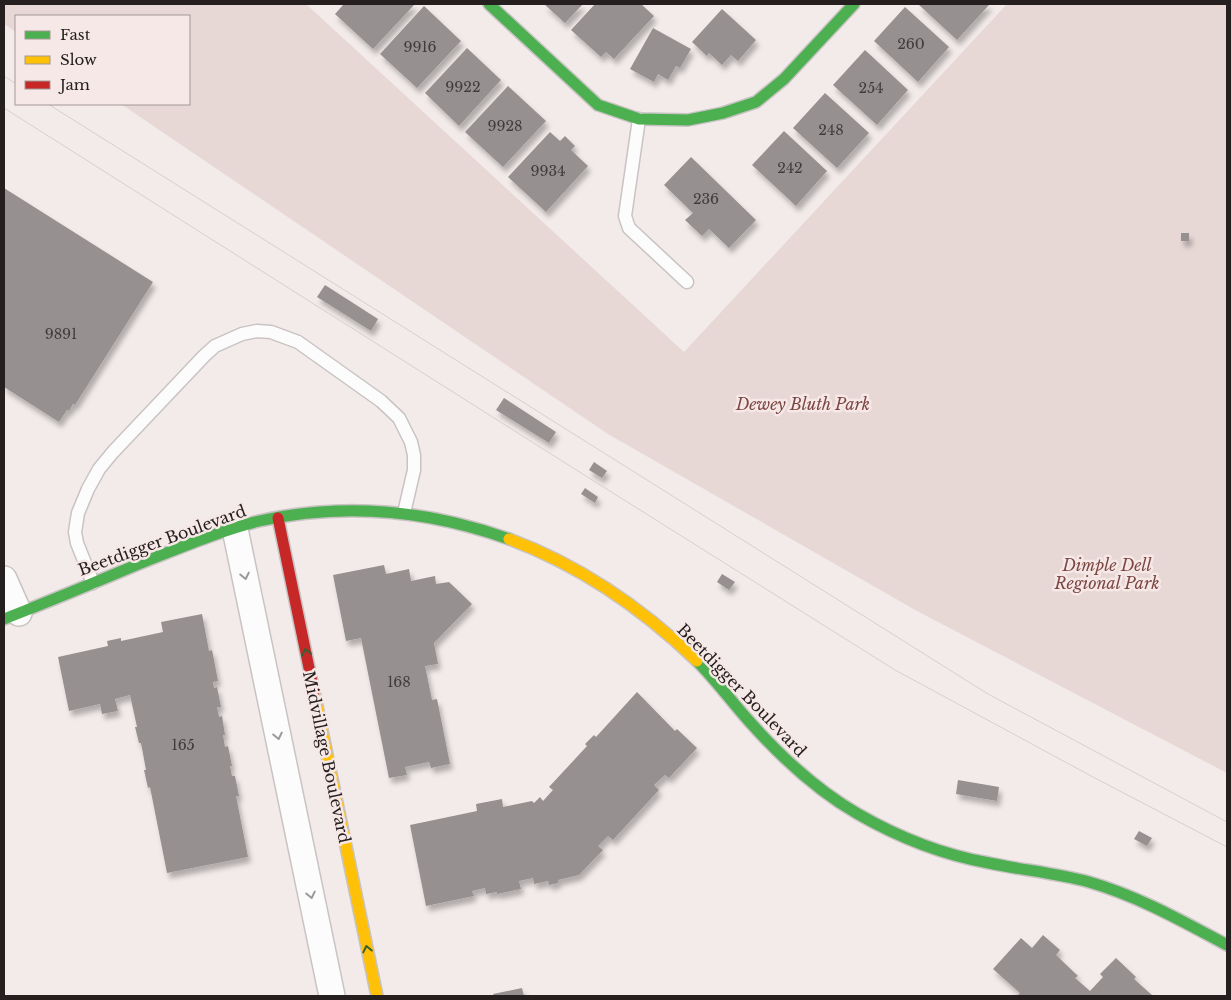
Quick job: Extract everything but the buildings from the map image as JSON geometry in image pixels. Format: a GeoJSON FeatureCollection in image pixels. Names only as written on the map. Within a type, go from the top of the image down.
{"type":"FeatureCollection","features":[{"type":"Feature","properties":{"kind":"street"},"geometry":{"type":"LineString","coordinates":[[489,4],[598,105],[639,118],[688,120],[723,113],[756,102],[784,79],[854,4]]}},
{"type":"Feature","properties":{"kind":"street","name":"Beetdigger Boulevard"},"geometry":{"type":"LineString","coordinates":[[12,616],[206,538],[278,518],[334,510],[374,510],[437,518],[474,526],[552,556],[608,589],[662,630],[686,651],[710,675],[754,728],[804,777],[834,799],[862,816],[922,844],[954,855],[1056,874],[1118,891],[1143,901],[1227,945]]}},
{"type":"Feature","properties":{"kind":"street","name":"Midvillage Boulevard"},"geometry":{"type":"LineString","coordinates":[[278,518],[376,996]]}},
{"type":"Feature","properties":{"kind":"street"},"geometry":{"type":"LineString","coordinates":[[235,529],[332,996]]}},
{"type":"Feature","properties":{"kind":"street"},"geometry":{"type":"LineString","coordinates":[[4,579],[12,616]]}},
{"type":"Feature","properties":{"kind":"lane"},"geometry":{"type":"LineString","coordinates":[[639,118],[625,216],[626,222],[629,228],[687,282]]}},
{"type":"Feature","properties":{"kind":"lane"},"geometry":{"type":"LineString","coordinates":[[92,583],[77,543],[75,521],[88,489],[99,469],[204,356],[215,346],[242,334],[256,331],[271,332],[298,342],[391,409],[406,430],[414,455],[414,470],[404,513]]}},
{"type":"Feature","properties":{"kind":"green space","name":"Dewey Bluth Park"},"geometry":{"type":"Polygon","coordinates":[[[4,4],[306,4],[684,352],[1007,4],[1227,4],[1227,773],[917,611],[608,434],[122,105],[190,105],[190,15],[15,15],[15,31],[4,24],[4,4]]]}},
{"type":"Feature","properties":{"kind":"tram line"},"geometry":{"type":"LineString","coordinates":[[4,76],[15,83]]}},
{"type":"Feature","properties":{"kind":"tram line"},"geometry":{"type":"LineString","coordinates":[[50,105],[988,694],[1227,822]]}},
{"type":"Feature","properties":{"kind":"tram line"},"geometry":{"type":"LineString","coordinates":[[4,108],[895,670],[1227,847]]}},
{"type":"Feature","properties":{"kind":"traffic: fast"},"geometry":{"type":"LineString","coordinates":[[489,4],[598,105],[639,119],[688,120],[723,113],[756,102],[784,79],[854,4]]}},
{"type":"Feature","properties":{"kind":"traffic: fast"},"geometry":{"type":"LineString","coordinates":[[4,619],[214,535],[259,521],[291,515],[354,511],[386,512],[448,521],[509,539]]}},
{"type":"Feature","properties":{"kind":"traffic: fast"},"geometry":{"type":"LineString","coordinates":[[697,661],[786,760],[813,784],[858,814],[905,838],[938,850],[972,860],[1077,879],[1125,894],[1227,945]]}},
{"type":"Feature","properties":{"kind":"traffic: slow"},"geometry":{"type":"LineString","coordinates":[[509,539],[560,562],[609,590],[655,624],[697,661]]}},
{"type":"Feature","properties":{"kind":"traffic: slow"},"geometry":{"type":"LineString","coordinates":[[314,692],[377,996]]}},
{"type":"Feature","properties":{"kind":"traffic: jam"},"geometry":{"type":"LineString","coordinates":[[278,518],[314,692]]}},
{"type":"Feature","properties":{"kind":"park label","name":"Dimple Dell Regional Park"},"geometry":{"type":"Point","coordinates":[1107,574]}}]}
